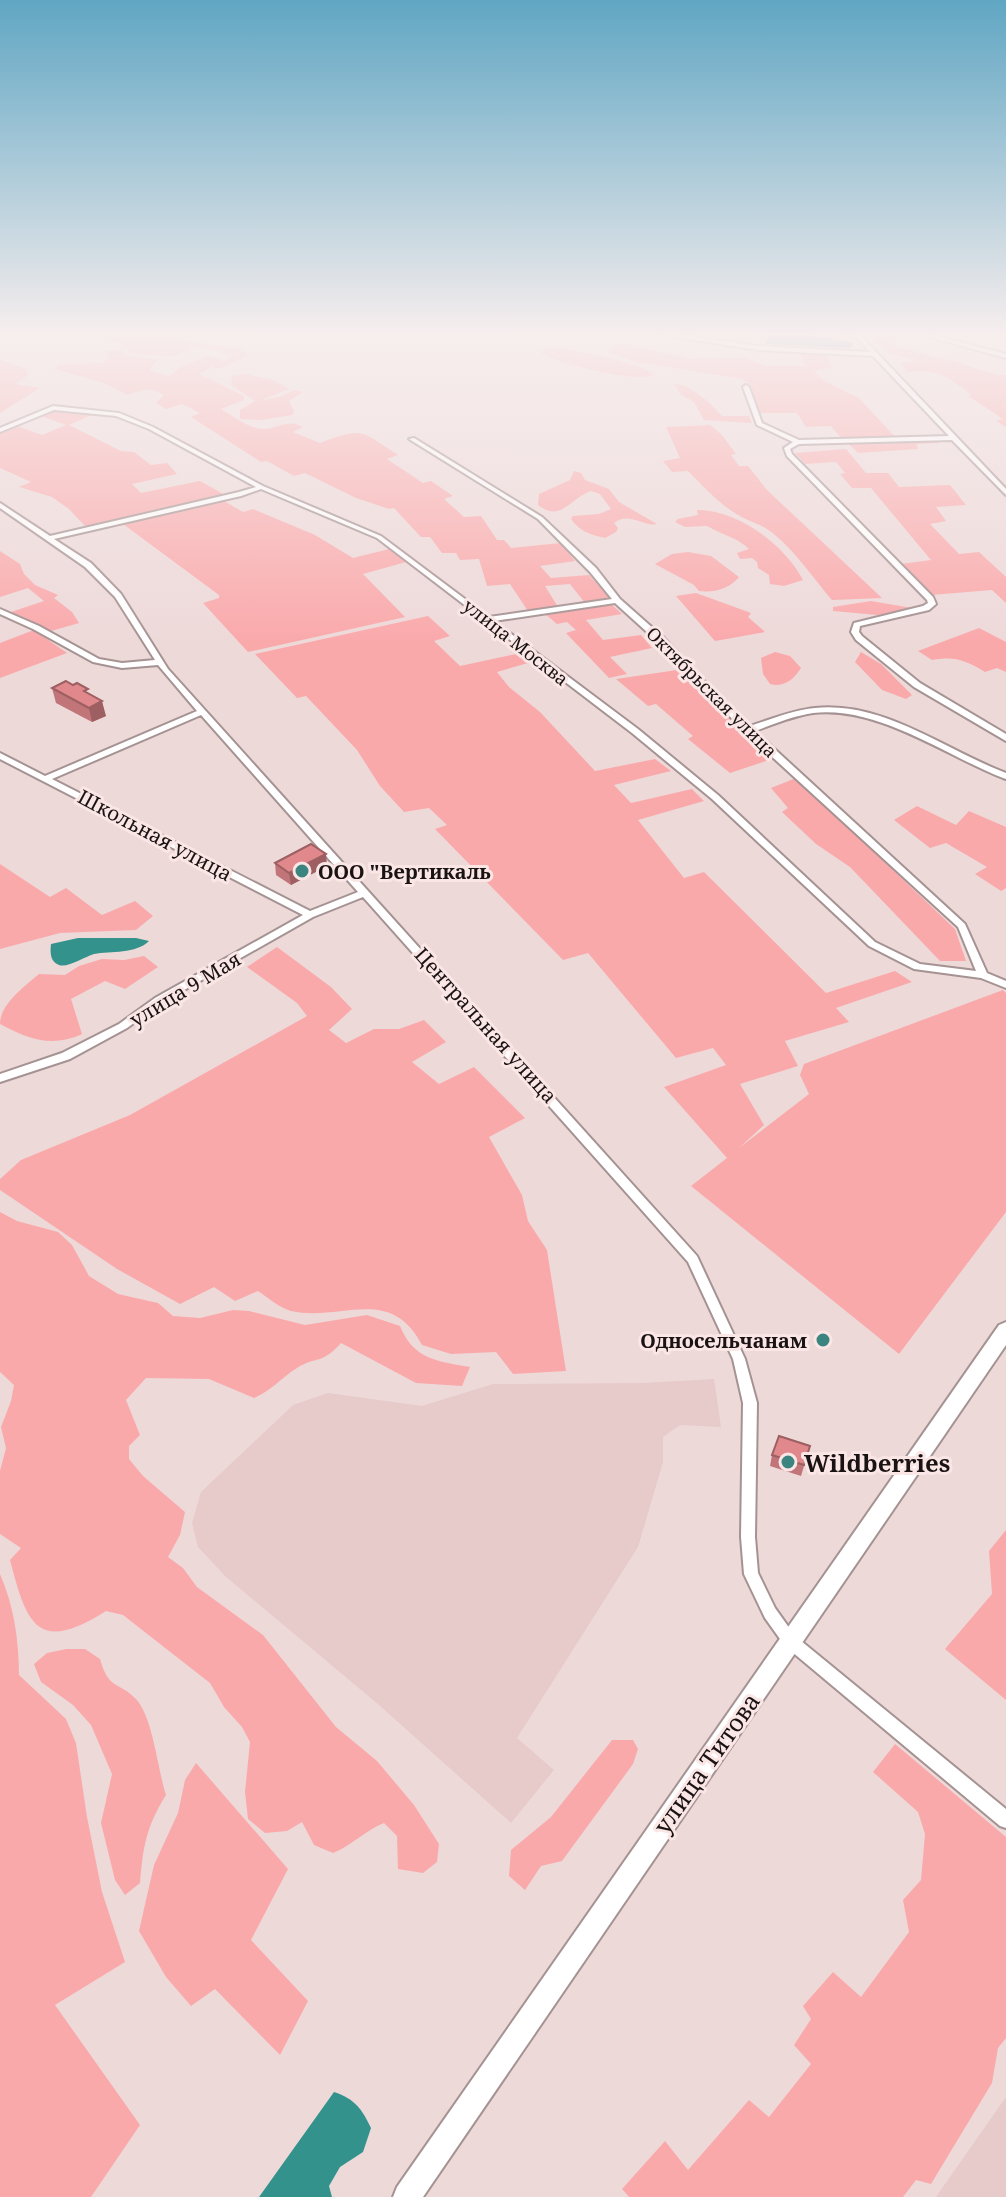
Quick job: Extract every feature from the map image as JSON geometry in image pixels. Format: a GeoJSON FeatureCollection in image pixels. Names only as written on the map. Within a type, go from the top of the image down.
{"type":"FeatureCollection","features":[{"type":"Feature","properties":{"kind":"main road","name":"улица Титова"},"geometry":{"type":"LineString","coordinates":[[407,2197],[1006,1330]]}},
{"type":"Feature","properties":{"kind":"street","name":"улица Москва"},"geometry":{"type":"LineString","coordinates":[[167,437],[261,487],[379,537],[489,619],[715,797],[872,944],[918,967],[983,975],[1006,985]]}},
{"type":"Feature","properties":{"kind":"street"},"geometry":{"type":"LineString","coordinates":[[786,437],[798,442],[953,438],[1006,493]]}},
{"type":"Feature","properties":{"kind":"street","name":"Октябрьская улица"},"geometry":{"type":"LineString","coordinates":[[412,439],[540,518],[593,570],[617,601],[661,640],[748,730],[962,926],[983,975]]}},
{"type":"Feature","properties":{"kind":"street"},"geometry":{"type":"LineString","coordinates":[[798,442],[787,448],[789,455],[900,567],[932,604],[857,625],[855,632],[859,638],[917,685],[1006,738]]}},
{"type":"Feature","properties":{"kind":"street"},"geometry":{"type":"LineString","coordinates":[[49,538],[261,487]]}},
{"type":"Feature","properties":{"kind":"street","name":"Центральная улица"},"geometry":{"type":"LineString","coordinates":[[0,505],[88,565],[118,596],[159,662],[693,1259],[739,1359],[750,1403],[748,1537],[751,1574],[770,1613],[790,1641],[1006,1820]]}},
{"type":"Feature","properties":{"kind":"street"},"geometry":{"type":"LineString","coordinates":[[489,619],[617,601]]}},
{"type":"Feature","properties":{"kind":"street"},"geometry":{"type":"LineString","coordinates":[[0,611],[40,629],[97,663],[135,667],[159,662]]}},
{"type":"Feature","properties":{"kind":"street"},"geometry":{"type":"LineString","coordinates":[[47,778],[203,711]]}},
{"type":"Feature","properties":{"kind":"street"},"geometry":{"type":"LineString","coordinates":[[748,730],[799,713],[842,711],[892,725],[1006,776]]}},
{"type":"Feature","properties":{"kind":"street","name":"Школьная улица"},"geometry":{"type":"LineString","coordinates":[[0,756],[310,915]]}},
{"type":"Feature","properties":{"kind":"street","name":"улица 9 Мая"},"geometry":{"type":"LineString","coordinates":[[0,1078],[66,1056],[123,1026],[159,1000],[310,915],[366,892]]}},
{"type":"Feature","properties":{"kind":"shaded area"},"geometry":{"type":"Polygon","coordinates":[[[0,437],[92,437],[121,451],[134,452],[151,465],[167,463],[177,474],[132,484],[141,493],[200,481],[227,496],[86,527],[52,497],[19,487],[31,482],[0,468],[0,437]]]}},
{"type":"Feature","properties":{"kind":"shaded area"},"geometry":{"type":"Polygon","coordinates":[[[221,437],[304,437],[320,443],[340,437],[369,437],[398,455],[387,459],[423,483],[431,481],[453,496],[444,499],[464,517],[481,516],[497,540],[504,540],[511,548],[561,543],[575,561],[540,566],[551,578],[589,575],[611,599],[585,603],[570,584],[545,586],[558,607],[528,611],[510,584],[487,586],[479,559],[460,560],[456,553],[442,553],[430,537],[421,537],[394,508],[356,498],[305,473],[294,476],[267,461],[261,462],[221,437]]]}},
{"type":"Feature","properties":{"kind":"shaded area"},"geometry":{"type":"Polygon","coordinates":[[[670,437],[723,437],[736,454],[731,455],[739,466],[748,466],[767,490],[882,598],[832,600],[774,534],[728,509],[688,471],[672,472],[663,461],[680,458],[670,437]]]}},
{"type":"Feature","properties":{"kind":"shaded area"},"geometry":{"type":"Polygon","coordinates":[[[840,437],[896,438],[842,439],[840,437]]]}},
{"type":"Feature","properties":{"kind":"shaded area"},"geometry":{"type":"Polygon","coordinates":[[[938,441],[916,444],[918,449],[858,453],[848,443],[938,441]]]}},
{"type":"Feature","properties":{"kind":"shaded area"},"geometry":{"type":"Polygon","coordinates":[[[846,449],[866,473],[888,473],[899,487],[950,485],[966,505],[936,507],[946,521],[930,524],[959,554],[979,552],[1006,577],[1006,603],[992,590],[931,595],[901,564],[931,560],[871,488],[852,488],[840,474],[845,473],[836,462],[805,464],[795,453],[846,449]]]}},
{"type":"Feature","properties":{"kind":"shaded area"},"geometry":{"type":"Polygon","coordinates":[[[574,471],[581,473],[585,480],[609,489],[619,502],[657,524],[625,519],[614,523],[618,528],[616,532],[605,538],[586,532],[574,523],[571,519],[573,516],[599,514],[611,509],[600,494],[591,491],[559,510],[546,510],[538,505],[539,494],[570,480],[574,471]]]}},
{"type":"Feature","properties":{"kind":"shaded area"},"geometry":{"type":"Polygon","coordinates":[[[224,501],[243,512],[253,509],[315,535],[353,558],[389,549],[406,562],[363,574],[405,617],[248,652],[203,603],[219,598],[219,595],[123,524],[224,501]]]}},
{"type":"Feature","properties":{"kind":"shaded area"},"geometry":{"type":"Polygon","coordinates":[[[697,510],[712,511],[743,522],[772,542],[803,580],[784,586],[770,584],[769,575],[758,568],[757,562],[752,558],[740,559],[737,553],[749,549],[740,542],[707,526],[685,527],[675,522],[698,515],[697,510]]]}},
{"type":"Feature","properties":{"kind":"shaded area"},"geometry":{"type":"Polygon","coordinates":[[[0,551],[20,564],[24,574],[35,585],[58,595],[54,598],[72,612],[79,623],[51,631],[11,612],[44,601],[28,588],[0,597],[0,551]]]}},
{"type":"Feature","properties":{"kind":"shaded area"},"geometry":{"type":"Polygon","coordinates":[[[688,552],[711,556],[739,577],[721,589],[699,591],[694,585],[655,564],[672,554],[688,552]]]}},
{"type":"Feature","properties":{"kind":"shaded area"},"geometry":{"type":"Polygon","coordinates":[[[696,593],[751,613],[748,617],[765,632],[715,641],[676,596],[696,593]]]}},
{"type":"Feature","properties":{"kind":"shaded area"},"geometry":{"type":"Polygon","coordinates":[[[871,601],[912,608],[878,615],[833,611],[833,607],[871,601]]]}},
{"type":"Feature","properties":{"kind":"shaded area"},"geometry":{"type":"Polygon","coordinates":[[[611,604],[622,614],[586,620],[603,640],[641,635],[652,648],[610,657],[627,674],[609,678],[566,633],[576,630],[567,622],[557,624],[544,613],[611,604]]]}},
{"type":"Feature","properties":{"kind":"shaded area"},"geometry":{"type":"Polygon","coordinates":[[[428,616],[450,636],[434,641],[460,666],[516,654],[528,663],[497,672],[509,687],[540,712],[595,771],[655,759],[671,771],[614,785],[631,803],[692,789],[704,801],[638,820],[684,878],[704,872],[826,993],[895,971],[912,982],[836,1008],[849,1022],[785,1041],[798,1066],[740,1084],[764,1125],[739,1148],[809,1094],[800,1075],[804,1064],[1003,990],[1006,993],[1006,1212],[899,1354],[691,1186],[727,1158],[664,1087],[726,1065],[713,1048],[676,1058],[588,953],[563,960],[435,829],[447,825],[429,808],[404,812],[380,786],[357,750],[306,696],[297,698],[255,654],[428,616]]]}},
{"type":"Feature","properties":{"kind":"shaded area"},"geometry":{"type":"Polygon","coordinates":[[[979,628],[1006,642],[1006,672],[997,668],[985,672],[954,659],[932,660],[918,651],[979,628]]]}},
{"type":"Feature","properties":{"kind":"shaded area"},"geometry":{"type":"Polygon","coordinates":[[[34,630],[67,653],[0,678],[0,643],[34,630]]]}},
{"type":"Feature","properties":{"kind":"shaded area"},"geometry":{"type":"Polygon","coordinates":[[[775,652],[790,656],[801,668],[792,679],[780,685],[770,684],[763,674],[761,658],[775,652]]]}},
{"type":"Feature","properties":{"kind":"shaded area"},"geometry":{"type":"Polygon","coordinates":[[[861,652],[881,664],[912,695],[906,699],[882,690],[855,662],[861,652]]]}},
{"type":"Feature","properties":{"kind":"shaded area"},"geometry":{"type":"Polygon","coordinates":[[[677,670],[772,759],[730,773],[688,739],[693,736],[656,704],[648,706],[616,679],[677,670]]]}},
{"type":"Feature","properties":{"kind":"shaded area"},"geometry":{"type":"Polygon","coordinates":[[[796,778],[955,929],[966,961],[940,961],[850,867],[816,844],[782,812],[788,808],[771,788],[796,778]]]}},
{"type":"Feature","properties":{"kind":"shaded area"},"geometry":{"type":"Polygon","coordinates":[[[917,806],[956,825],[969,811],[1006,827],[1006,888],[1001,891],[975,874],[987,867],[946,843],[930,848],[894,820],[917,806]]]}},
{"type":"Feature","properties":{"kind":"shaded area"},"geometry":{"type":"Polygon","coordinates":[[[0,864],[50,897],[66,888],[102,915],[135,901],[153,916],[136,930],[60,933],[0,949],[0,864]]]}},
{"type":"Feature","properties":{"kind":"shaded area"},"geometry":{"type":"Polygon","coordinates":[[[277,947],[331,987],[352,1009],[329,1030],[346,1043],[374,1029],[399,1029],[424,1020],[446,1042],[412,1062],[439,1084],[474,1067],[525,1118],[489,1137],[522,1195],[528,1221],[547,1250],[566,1371],[513,1374],[496,1352],[451,1354],[422,1345],[409,1326],[380,1310],[291,1311],[258,1291],[235,1301],[214,1287],[180,1304],[117,1269],[0,1190],[0,1179],[21,1160],[130,1115],[307,1016],[297,1003],[247,967],[277,947]]]}},
{"type":"Feature","properties":{"kind":"shaded area"},"geometry":{"type":"Polygon","coordinates":[[[144,956],[158,967],[125,989],[105,981],[71,999],[82,1034],[60,1040],[40,1040],[0,1024],[4,1009],[39,974],[65,975],[79,966],[102,959],[124,960],[144,956]]]}},
{"type":"Feature","properties":{"kind":"shaded area"},"geometry":{"type":"Polygon","coordinates":[[[0,1212],[17,1221],[58,1232],[72,1245],[89,1276],[118,1294],[158,1303],[173,1316],[200,1318],[233,1310],[249,1311],[305,1325],[367,1315],[400,1326],[412,1346],[428,1357],[470,1367],[462,1386],[416,1383],[341,1343],[328,1355],[297,1368],[254,1398],[209,1379],[146,1378],[126,1400],[140,1435],[129,1446],[129,1459],[143,1476],[185,1512],[180,1535],[168,1557],[183,1568],[197,1587],[263,1635],[336,1727],[377,1761],[414,1805],[439,1844],[437,1862],[423,1873],[398,1869],[397,1836],[384,1823],[333,1853],[314,1845],[302,1822],[287,1831],[265,1833],[248,1819],[245,1792],[250,1742],[210,1683],[123,1615],[106,1611],[83,1624],[50,1631],[39,1626],[30,1616],[10,1560],[21,1548],[0,1534],[0,1471],[6,1448],[1,1427],[14,1385],[0,1372],[0,1212]]]}},
{"type":"Feature","properties":{"kind":"shaded area"},"geometry":{"type":"Polygon","coordinates":[[[714,1379],[721,1427],[680,1425],[663,1437],[663,1462],[638,1547],[517,1738],[554,1770],[511,1823],[379,1705],[225,1576],[198,1547],[192,1523],[201,1492],[293,1405],[328,1393],[422,1406],[493,1384],[644,1383],[714,1379]]]}},
{"type":"Feature","properties":{"kind":"shaded area"},"geometry":{"type":"Polygon","coordinates":[[[1006,1530],[1006,1700],[945,1649],[992,1594],[989,1551],[1006,1530]]]}},
{"type":"Feature","properties":{"kind":"shaded area"},"geometry":{"type":"Polygon","coordinates":[[[0,1574],[15,1624],[19,1675],[66,1719],[76,1743],[102,1892],[125,1962],[55,2005],[140,2125],[91,2197],[0,2197],[0,1574]]]}},
{"type":"Feature","properties":{"kind":"shaded area"},"geometry":{"type":"Polygon","coordinates":[[[85,1649],[100,1659],[111,1681],[130,1693],[142,1707],[166,1795],[147,1838],[140,1883],[125,1895],[115,1880],[101,1823],[112,1774],[91,1725],[73,1705],[41,1682],[34,1664],[47,1653],[85,1649]]]}},
{"type":"Feature","properties":{"kind":"shaded area"},"geometry":{"type":"Polygon","coordinates":[[[612,1740],[633,1740],[638,1749],[633,1764],[562,1861],[541,1866],[525,1890],[509,1876],[511,1850],[551,1817],[612,1740]]]}},
{"type":"Feature","properties":{"kind":"shaded area"},"geometry":{"type":"Polygon","coordinates":[[[895,1744],[1006,1837],[1006,2038],[998,2048],[992,2083],[931,2184],[916,2180],[903,2197],[629,2197],[622,2189],[665,2141],[688,2170],[749,2100],[769,2117],[811,2064],[794,2045],[811,2019],[803,2006],[833,1972],[861,1997],[909,1932],[903,1900],[921,1880],[925,1834],[918,1812],[873,1772],[895,1744]]]}},
{"type":"Feature","properties":{"kind":"shaded area"},"geometry":{"type":"Polygon","coordinates":[[[196,1763],[288,1869],[251,1940],[308,2001],[280,2055],[215,1989],[191,2006],[166,1977],[139,1931],[154,1865],[178,1813],[185,1780],[196,1763]]]}},
{"type":"Feature","properties":{"kind":"shaded area"},"geometry":{"type":"Polygon","coordinates":[[[1006,2097],[1006,2197],[936,2197],[1006,2097]]]}},
{"type":"Feature","properties":{"kind":"water"},"geometry":{"type":"Polygon","coordinates":[[[78,938],[136,938],[149,941],[137,948],[94,954],[67,965],[54,962],[51,944],[78,938]]]}},
{"type":"Feature","properties":{"kind":"water"},"geometry":{"type":"Polygon","coordinates":[[[334,2092],[357,2106],[371,2128],[363,2152],[340,2167],[329,2186],[332,2197],[259,2197],[334,2092]]]}},
{"type":"Feature","properties":{"kind":"building"},"geometry":{"type":"Polygon","coordinates":[[[66,681],[88,689],[84,691],[102,701],[89,708],[52,688],[66,681]]]}},
{"type":"Feature","properties":{"kind":"building"},"geometry":{"type":"Polygon","coordinates":[[[311,844],[326,854],[289,873],[275,863],[311,844]]]}},
{"type":"Feature","properties":{"kind":"building"},"geometry":{"type":"Polygon","coordinates":[[[779,1436],[810,1446],[804,1465],[772,1455],[779,1436]]]}},
{"type":"Feature","properties":{"kind":"place","name":"ООО \"Вертикаль"},"geometry":{"type":"Point","coordinates":[302,871]}},
{"type":"Feature","properties":{"kind":"place","name":"Односельчанам"},"geometry":{"type":"Point","coordinates":[823,1340]}},
{"type":"Feature","properties":{"kind":"place","name":"Wildberries"},"geometry":{"type":"Point","coordinates":[788,1462]}}]}
